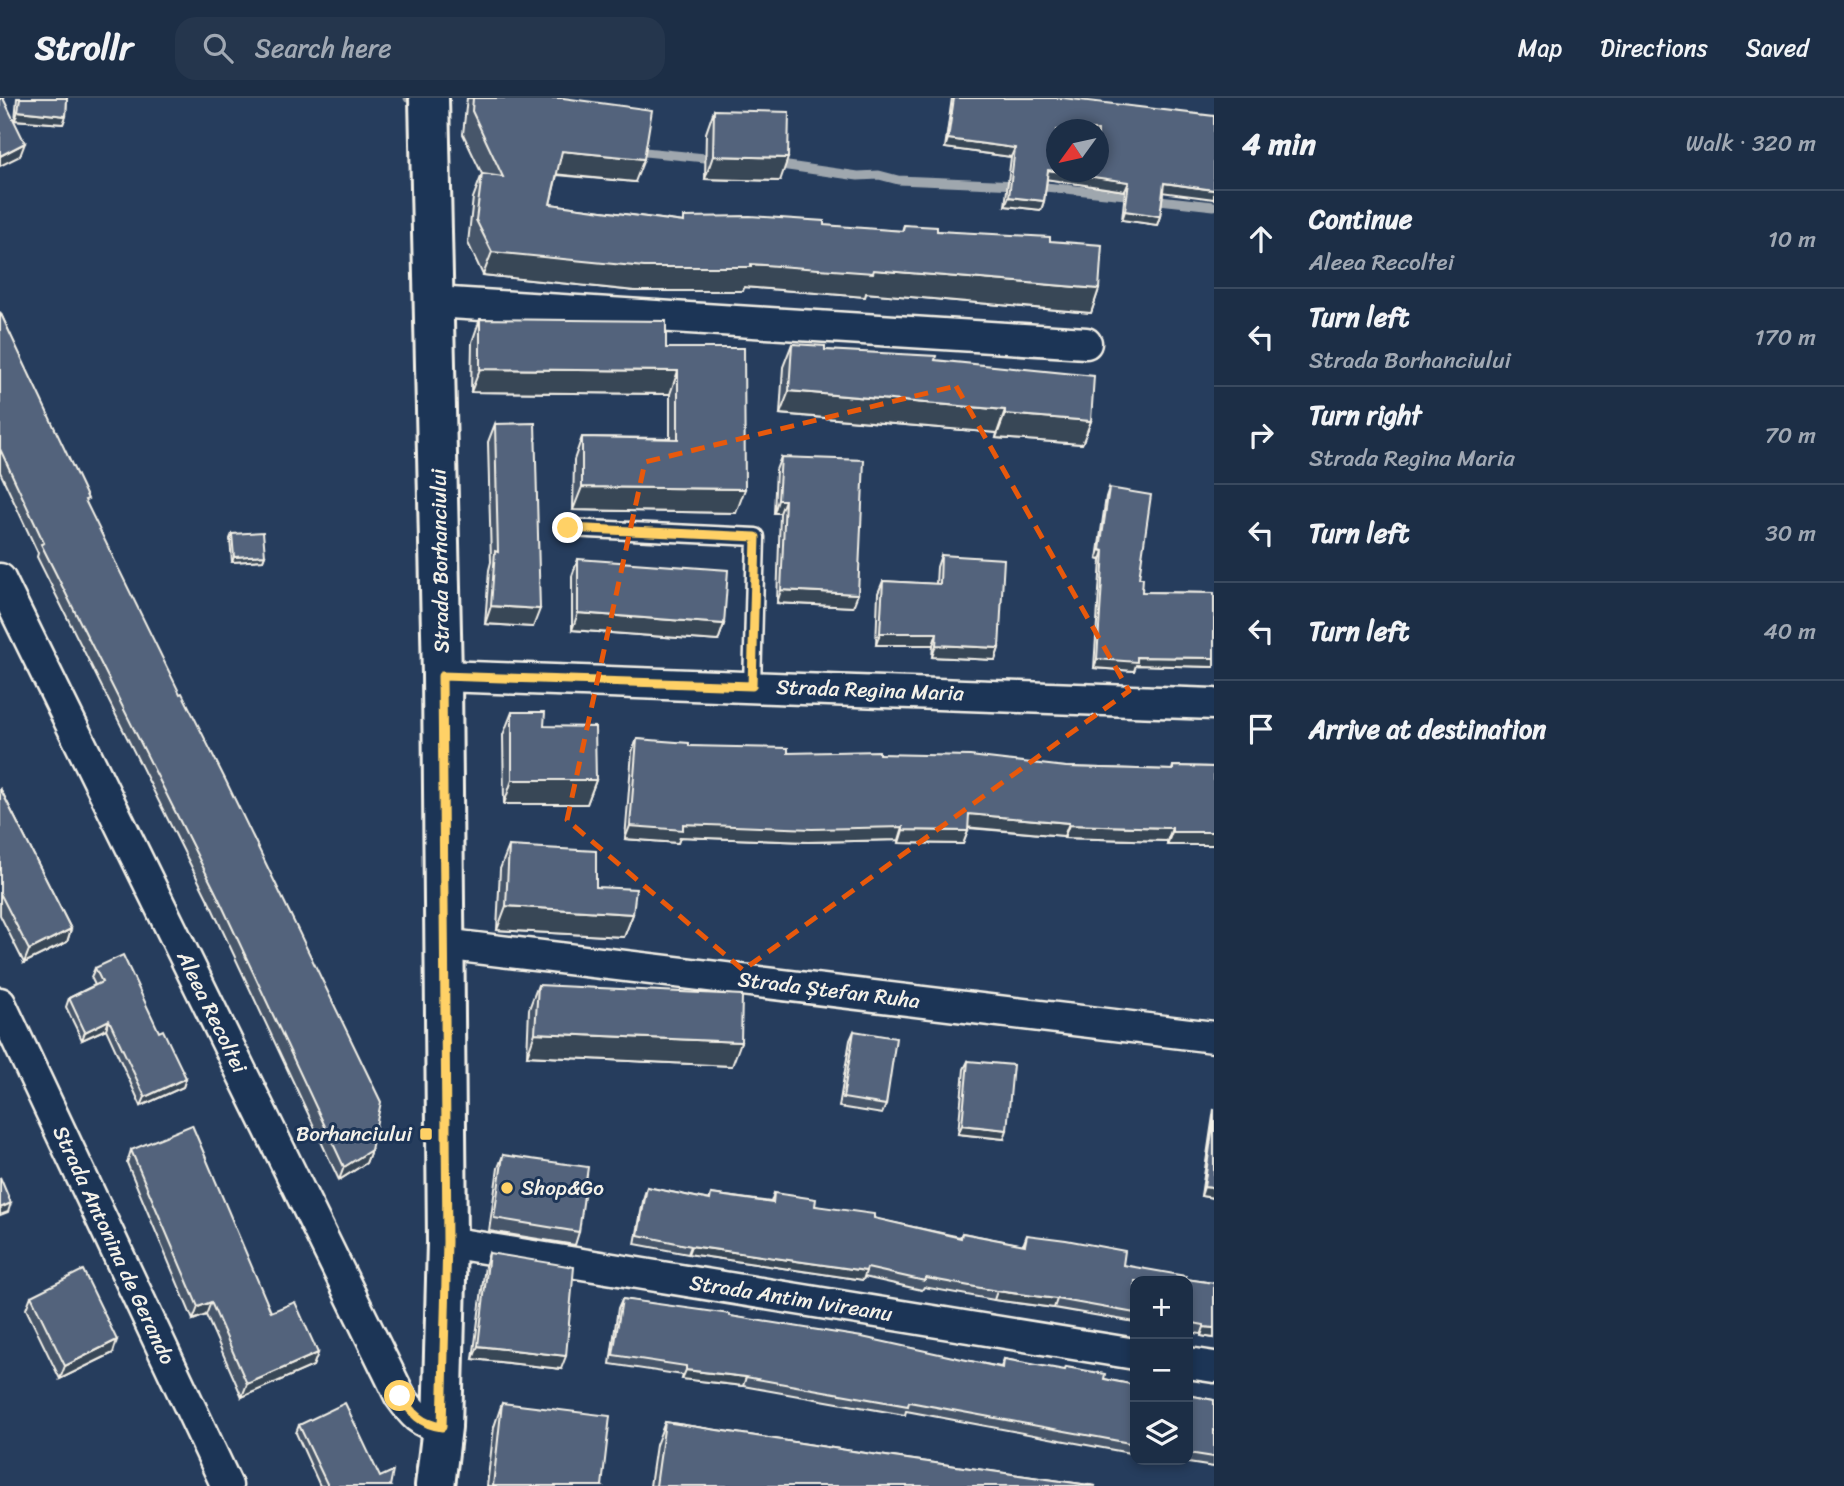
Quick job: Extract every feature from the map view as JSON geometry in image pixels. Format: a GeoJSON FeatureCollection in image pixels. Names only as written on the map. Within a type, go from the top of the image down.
{"type":"FeatureCollection","features":[{"type":"Feature","properties":{"kind":"main road","name":"Strada Borhanciului"},"geometry":{"type":"LineString","coordinates":[[429,98],[442,676],[447,1242],[442,1427],[435,1486]]}},
{"type":"Feature","properties":{"kind":"street"},"geometry":{"type":"LineString","coordinates":[[433,302],[1086,343]]}},
{"type":"Feature","properties":{"kind":"street","name":"Aleea Recoltei"},"geometry":{"type":"LineString","coordinates":[[0,579],[400,1396],[414,1415],[427,1425],[442,1427]]}},
{"type":"Feature","properties":{"kind":"street","name":"Strada Regina Maria"},"geometry":{"type":"LineString","coordinates":[[442,676],[1214,704]]}},
{"type":"Feature","properties":{"kind":"street","name":"Strada Ștefan Ruha"},"geometry":{"type":"LineString","coordinates":[[443,944],[1214,1037]]}},
{"type":"Feature","properties":{"kind":"street","name":"Strada Antonina de Gerando"},"geometry":{"type":"LineString","coordinates":[[0,1003],[227,1486]]}},
{"type":"Feature","properties":{"kind":"street","name":"Strada Antim Ivireanu"},"geometry":{"type":"LineString","coordinates":[[447,1242],[1130,1353]]}},
{"type":"Feature","properties":{"kind":"street"},"geometry":{"type":"LineString","coordinates":[[1193,1364],[1214,1367]]}},
{"type":"Feature","properties":{"kind":"lane"},"geometry":{"type":"LineString","coordinates":[[568,528],[756,537],[752,686]]}},
{"type":"Feature","properties":{"kind":"highlighted area"},"geometry":{"type":"Polygon","coordinates":[[[956,386],[1129,691],[743,970],[567,820],[645,462],[956,386]]]}},
{"type":"Feature","properties":{"kind":"building"},"geometry":{"type":"Polygon","coordinates":[[[0,98],[3,98],[25,143],[0,156],[0,98]]]}},
{"type":"Feature","properties":{"kind":"building"},"geometry":{"type":"Polygon","coordinates":[[[20,98],[67,98],[66,116],[18,111],[20,98]]]}},
{"type":"Feature","properties":{"kind":"building"},"geometry":{"type":"Polygon","coordinates":[[[473,98],[563,98],[652,110],[644,159],[562,151],[550,204],[684,222],[684,217],[750,216],[824,221],[824,225],[903,231],[904,225],[937,227],[937,231],[1050,237],[1050,241],[1102,245],[1099,289],[874,270],[873,273],[751,264],[751,267],[644,267],[492,252],[476,220],[482,174],[503,177],[472,111],[473,98]]]}},
{"type":"Feature","properties":{"kind":"building"},"geometry":{"type":"Polygon","coordinates":[[[954,98],[1063,98],[1214,116],[1214,190],[1164,183],[1160,216],[1125,211],[1129,182],[1109,179],[1109,119],[1046,119],[1044,201],[1009,197],[1015,148],[948,139],[954,98]]]}},
{"type":"Feature","properties":{"kind":"building"},"geometry":{"type":"Polygon","coordinates":[[[714,110],[789,112],[788,158],[713,156],[714,110]]]}},
{"type":"Feature","properties":{"kind":"building"},"geometry":{"type":"Polygon","coordinates":[[[0,312],[88,499],[85,500],[226,781],[381,1102],[371,1150],[344,1167],[217,895],[41,544],[44,543],[0,449],[0,312]]]}},
{"type":"Feature","properties":{"kind":"building"},"geometry":{"type":"Polygon","coordinates":[[[480,319],[666,321],[666,348],[744,348],[745,489],[582,487],[582,437],[678,439],[678,371],[480,369],[480,319]]]}},
{"type":"Feature","properties":{"kind":"building"},"geometry":{"type":"Polygon","coordinates":[[[792,344],[825,346],[825,350],[936,356],[935,360],[1094,376],[1091,421],[1005,414],[1005,410],[789,391],[792,344]]]}},
{"type":"Feature","properties":{"kind":"building"},"geometry":{"type":"Polygon","coordinates":[[[535,423],[540,609],[491,606],[495,551],[498,552],[495,424],[535,423]]]}},
{"type":"Feature","properties":{"kind":"building"},"geometry":{"type":"Polygon","coordinates":[[[781,457],[864,460],[858,594],[781,590],[785,500],[778,500],[781,457]]]}},
{"type":"Feature","properties":{"kind":"building"},"geometry":{"type":"Polygon","coordinates":[[[1109,488],[1151,495],[1139,578],[1143,578],[1142,592],[1214,593],[1214,658],[1137,657],[1137,662],[1097,659],[1104,551],[1100,550],[1109,488]]]}},
{"type":"Feature","properties":{"kind":"building"},"geometry":{"type":"Polygon","coordinates":[[[263,532],[265,555],[234,557],[232,534],[263,532]]]}},
{"type":"Feature","properties":{"kind":"building"},"geometry":{"type":"Polygon","coordinates":[[[941,555],[1004,559],[999,648],[936,645],[937,633],[880,633],[883,581],[940,584],[941,555]]]}},
{"type":"Feature","properties":{"kind":"building"},"geometry":{"type":"Polygon","coordinates":[[[578,559],[728,570],[724,624],[578,613],[578,559]]]}},
{"type":"Feature","properties":{"kind":"building"},"geometry":{"type":"Polygon","coordinates":[[[512,712],[545,712],[544,726],[595,727],[596,780],[512,780],[512,712]]]}},
{"type":"Feature","properties":{"kind":"building"},"geometry":{"type":"Polygon","coordinates":[[[637,739],[689,743],[689,746],[788,748],[788,753],[879,751],[879,754],[970,756],[1066,767],[1173,770],[1173,766],[1214,767],[1214,832],[1069,825],[969,814],[968,831],[903,830],[903,827],[812,829],[683,824],[683,830],[630,826],[637,739]]]}},
{"type":"Feature","properties":{"kind":"building"},"geometry":{"type":"Polygon","coordinates":[[[0,788],[71,929],[29,950],[0,893],[0,788]]]}},
{"type":"Feature","properties":{"kind":"building"},"geometry":{"type":"Polygon","coordinates":[[[509,846],[596,851],[596,887],[636,889],[633,914],[506,906],[509,846]]]}},
{"type":"Feature","properties":{"kind":"building"},"geometry":{"type":"Polygon","coordinates":[[[123,955],[159,1032],[163,1030],[186,1078],[145,1097],[109,1020],[85,1032],[69,998],[102,982],[95,968],[123,955]]]}},
{"type":"Feature","properties":{"kind":"building"},"geometry":{"type":"Polygon","coordinates":[[[538,985],[742,995],[741,1042],[535,1033],[538,985]]]}},
{"type":"Feature","properties":{"kind":"building"},"geometry":{"type":"Polygon","coordinates":[[[854,1031],[896,1038],[886,1105],[843,1098],[854,1031]]]}},
{"type":"Feature","properties":{"kind":"building"},"geometry":{"type":"Polygon","coordinates":[[[968,1061],[1013,1065],[1007,1130],[962,1125],[968,1061]]]}},
{"type":"Feature","properties":{"kind":"building"},"geometry":{"type":"Polygon","coordinates":[[[1214,1118],[1214,1188],[1204,1187],[1214,1118]]]}},
{"type":"Feature","properties":{"kind":"building"},"geometry":{"type":"Polygon","coordinates":[[[192,1125],[271,1312],[295,1302],[318,1353],[247,1384],[211,1302],[198,1307],[131,1150],[192,1125]]]}},
{"type":"Feature","properties":{"kind":"building"},"geometry":{"type":"Polygon","coordinates":[[[503,1155],[588,1167],[579,1232],[494,1218],[503,1155]]]}},
{"type":"Feature","properties":{"kind":"building"},"geometry":{"type":"Polygon","coordinates":[[[0,1177],[11,1203],[0,1208],[0,1177]]]}},
{"type":"Feature","properties":{"kind":"building"},"geometry":{"type":"Polygon","coordinates":[[[647,1187],[710,1200],[711,1194],[773,1203],[774,1193],[816,1199],[815,1206],[874,1214],[874,1218],[961,1238],[962,1233],[1025,1245],[1027,1235],[1125,1251],[1123,1265],[1186,1276],[1130,1276],[1130,1312],[926,1278],[925,1281],[867,1268],[866,1271],[691,1246],[638,1235],[647,1187]]]}},
{"type":"Feature","properties":{"kind":"building"},"geometry":{"type":"Polygon","coordinates":[[[489,1253],[574,1267],[566,1356],[478,1346],[489,1253]]]}},
{"type":"Feature","properties":{"kind":"building"},"geometry":{"type":"Polygon","coordinates":[[[83,1270],[117,1340],[65,1366],[31,1296],[83,1270]]]}},
{"type":"Feature","properties":{"kind":"building"},"geometry":{"type":"Polygon","coordinates":[[[1193,1280],[1214,1283],[1214,1328],[1193,1323],[1193,1280]]]}},
{"type":"Feature","properties":{"kind":"building"},"geometry":{"type":"Polygon","coordinates":[[[622,1299],[862,1337],[1003,1368],[1004,1359],[1065,1370],[1066,1367],[1105,1374],[1104,1379],[1130,1384],[1130,1443],[909,1402],[908,1406],[746,1377],[686,1370],[686,1366],[613,1355],[622,1299]]]}},
{"type":"Feature","properties":{"kind":"building"},"geometry":{"type":"Polygon","coordinates":[[[1193,1396],[1214,1400],[1214,1457],[1193,1454],[1193,1396]]]}},
{"type":"Feature","properties":{"kind":"building"},"geometry":{"type":"Polygon","coordinates":[[[345,1403],[380,1477],[393,1471],[390,1486],[328,1486],[299,1425],[345,1403]]]}},
{"type":"Feature","properties":{"kind":"building"},"geometry":{"type":"Polygon","coordinates":[[[502,1403],[610,1416],[602,1486],[493,1486],[502,1403]]]}},
{"type":"Feature","properties":{"kind":"building"},"geometry":{"type":"Polygon","coordinates":[[[665,1422],[872,1454],[1096,1486],[656,1486],[665,1422]]]}},
{"type":"Feature","properties":{"kind":"waterway"},"geometry":{"type":"LineString","coordinates":[[635,151],[715,159]]}},
{"type":"Feature","properties":{"kind":"waterway"},"geometry":{"type":"LineString","coordinates":[[774,164],[858,176],[879,175],[898,180],[1018,185]]}},
{"type":"Feature","properties":{"kind":"waterway"},"geometry":{"type":"LineString","coordinates":[[1035,186],[1136,196]]}},
{"type":"Feature","properties":{"kind":"waterway"},"geometry":{"type":"LineString","coordinates":[[1150,199],[1214,206]]}},
{"type":"Feature","properties":{"kind":"place","name":"Borhanciului"},"geometry":{"type":"Point","coordinates":[426,1134]}},
{"type":"Feature","properties":{"kind":"place","name":"Shop&Go"},"geometry":{"type":"Point","coordinates":[507,1188]}},
{"type":"Feature","properties":{"kind":"route"},"geometry":{"type":"LineString","coordinates":[[400,1396],[414,1415],[427,1425],[442,1427],[447,1242],[442,676],[752,686],[756,537],[568,528]]}}]}
